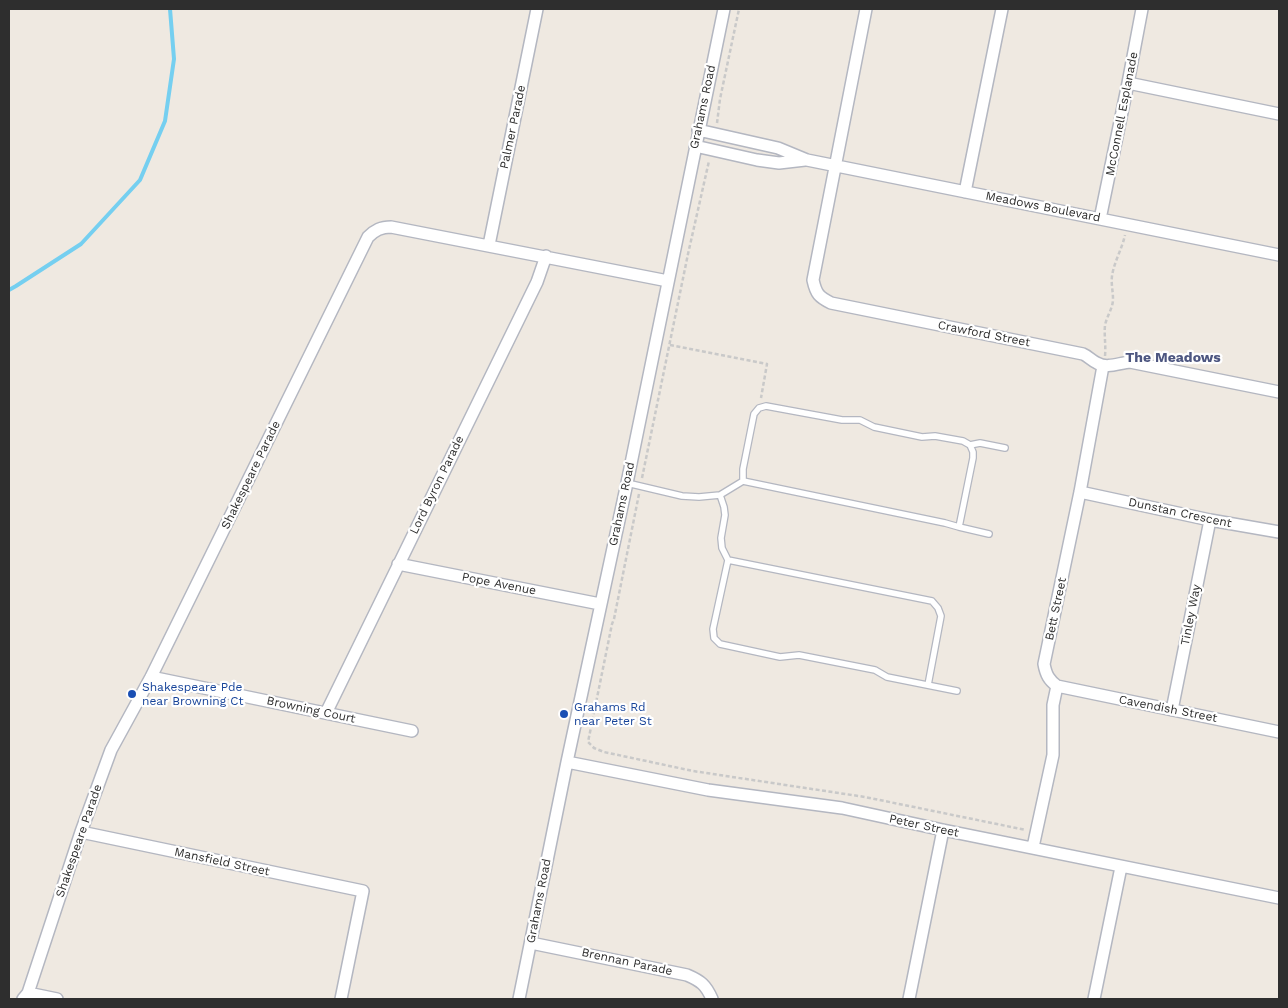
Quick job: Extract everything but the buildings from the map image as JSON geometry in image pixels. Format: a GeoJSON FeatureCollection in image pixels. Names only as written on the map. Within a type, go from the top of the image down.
{"type":"FeatureCollection","features":[{"type":"Feature","properties":{"kind":"street","name":"Palmer Parade"},"geometry":{"type":"LineString","coordinates":[[488,245],[537,9]]}},
{"type":"Feature","properties":{"kind":"street","name":"Grahams Road"},"geometry":{"type":"LineString","coordinates":[[519,999],[724,9]]}},
{"type":"Feature","properties":{"kind":"street"},"geometry":{"type":"LineString","coordinates":[[835,165],[866,9]]}},
{"type":"Feature","properties":{"kind":"street"},"geometry":{"type":"LineString","coordinates":[[965,192],[1002,9]]}},
{"type":"Feature","properties":{"kind":"street","name":"McConnell Esplanade"},"geometry":{"type":"LineString","coordinates":[[1100,218],[1142,9]]}},
{"type":"Feature","properties":{"kind":"street"},"geometry":{"type":"LineString","coordinates":[[1128,83],[1279,114]]}},
{"type":"Feature","properties":{"kind":"street","name":"Meadows Boulevard"},"geometry":{"type":"LineString","coordinates":[[698,130],[778,148],[807,160],[1279,255]]}},
{"type":"Feature","properties":{"kind":"street","name":"Meadows Boulevard"},"geometry":{"type":"LineString","coordinates":[[695,146],[779,163],[807,160]]}},
{"type":"Feature","properties":{"kind":"street","name":"Crawford Street"},"geometry":{"type":"LineString","coordinates":[[835,165],[813,280],[815,290],[821,299],[831,303],[1083,354],[1103,366]]}},
{"type":"Feature","properties":{"kind":"street","name":"Shakespeare Parade"},"geometry":{"type":"LineString","coordinates":[[26,996],[81,832],[111,750],[151,677],[368,237],[375,230],[391,227],[668,281]]}},
{"type":"Feature","properties":{"kind":"street","name":"Lord Byron Parade"},"geometry":{"type":"LineString","coordinates":[[326,712],[537,282],[546,256]]}},
{"type":"Feature","properties":{"kind":"street"},"geometry":{"type":"LineString","coordinates":[[1103,366],[1130,362],[1279,392]]}},
{"type":"Feature","properties":{"kind":"street","name":"Bett Street"},"geometry":{"type":"LineString","coordinates":[[1058,686],[1045,673],[1044,664],[1080,492],[1103,366]]}},
{"type":"Feature","properties":{"kind":"street","name":"Dunstan Crescent"},"geometry":{"type":"LineString","coordinates":[[1080,492],[1210,520],[1279,532]]}},
{"type":"Feature","properties":{"kind":"street","name":"Tinley Way"},"geometry":{"type":"LineString","coordinates":[[1172,710],[1210,520]]}},
{"type":"Feature","properties":{"kind":"street","name":"Pope Avenue"},"geometry":{"type":"LineString","coordinates":[[398,564],[600,604]]}},
{"type":"Feature","properties":{"kind":"street","name":"Browning Court"},"geometry":{"type":"LineString","coordinates":[[151,677],[412,730]]}},
{"type":"Feature","properties":{"kind":"street"},"geometry":{"type":"LineString","coordinates":[[1033,848],[1053,755],[1053,705],[1058,686]]}},
{"type":"Feature","properties":{"kind":"street","name":"Cavendish Street"},"geometry":{"type":"LineString","coordinates":[[1058,686],[1279,732]]}},
{"type":"Feature","properties":{"kind":"street","name":"Peter Street"},"geometry":{"type":"LineString","coordinates":[[567,762],[708,790],[842,808],[1121,867],[1279,898]]}},
{"type":"Feature","properties":{"kind":"street"},"geometry":{"type":"LineString","coordinates":[[909,999],[943,830]]}},
{"type":"Feature","properties":{"kind":"street","name":"Mansfield Street"},"geometry":{"type":"LineString","coordinates":[[81,832],[363,891],[341,999]]}},
{"type":"Feature","properties":{"kind":"street"},"geometry":{"type":"LineString","coordinates":[[1094,999],[1121,867]]}},
{"type":"Feature","properties":{"kind":"street","name":"Brennan Parade"},"geometry":{"type":"LineString","coordinates":[[531,943],[687,975],[699,980],[707,989],[712,999]]}},
{"type":"Feature","properties":{"kind":"street"},"geometry":{"type":"LineString","coordinates":[[26,996],[57,999]]}},
{"type":"Feature","properties":{"kind":"lane"},"geometry":{"type":"LineString","coordinates":[[743,481],[754,414],[759,408],[766,406],[842,420],[860,420],[874,427],[922,437],[935,436],[970,445],[980,443],[1005,448]]}},
{"type":"Feature","properties":{"kind":"lane"},"geometry":{"type":"LineString","coordinates":[[959,527],[973,458],[970,445]]}},
{"type":"Feature","properties":{"kind":"lane"},"geometry":{"type":"LineString","coordinates":[[627,483],[682,496],[699,497],[720,495],[743,481],[989,534]]}},
{"type":"Feature","properties":{"kind":"lane"},"geometry":{"type":"LineString","coordinates":[[720,495],[725,515],[721,538],[722,548],[728,560],[713,629],[714,638],[720,644],[780,657],[799,655],[875,670],[887,677],[957,691]]}},
{"type":"Feature","properties":{"kind":"lane"},"geometry":{"type":"LineString","coordinates":[[728,560],[932,601],[938,608],[940,616],[928,684]]}},
{"type":"Feature","properties":{"kind":"path"},"geometry":{"type":"LineString","coordinates":[[717,124],[720,99],[739,9]]}},
{"type":"Feature","properties":{"kind":"path"},"geometry":{"type":"LineString","coordinates":[[1103,366],[1106,345],[1106,320],[1113,300],[1112,275],[1121,252],[1127,224]]}},
{"type":"Feature","properties":{"kind":"path"},"geometry":{"type":"LineString","coordinates":[[656,342],[767,364],[759,408]]}},
{"type":"Feature","properties":{"kind":"waterway"},"geometry":{"type":"LineString","coordinates":[[9,290],[81,244],[140,180],[165,121],[174,59],[170,9]]}},
{"type":"Feature","properties":{"kind":"place","name":"Shakespeare Pde near Browning Ct"},"geometry":{"type":"Point","coordinates":[132,694]}},
{"type":"Feature","properties":{"kind":"place","name":"Grahams Rd near Peter St"},"geometry":{"type":"Point","coordinates":[564,714]}},
{"type":"Feature","properties":{"kind":"district","name":"The Meadows"},"geometry":{"type":"Point","coordinates":[1173,358]}}]}
